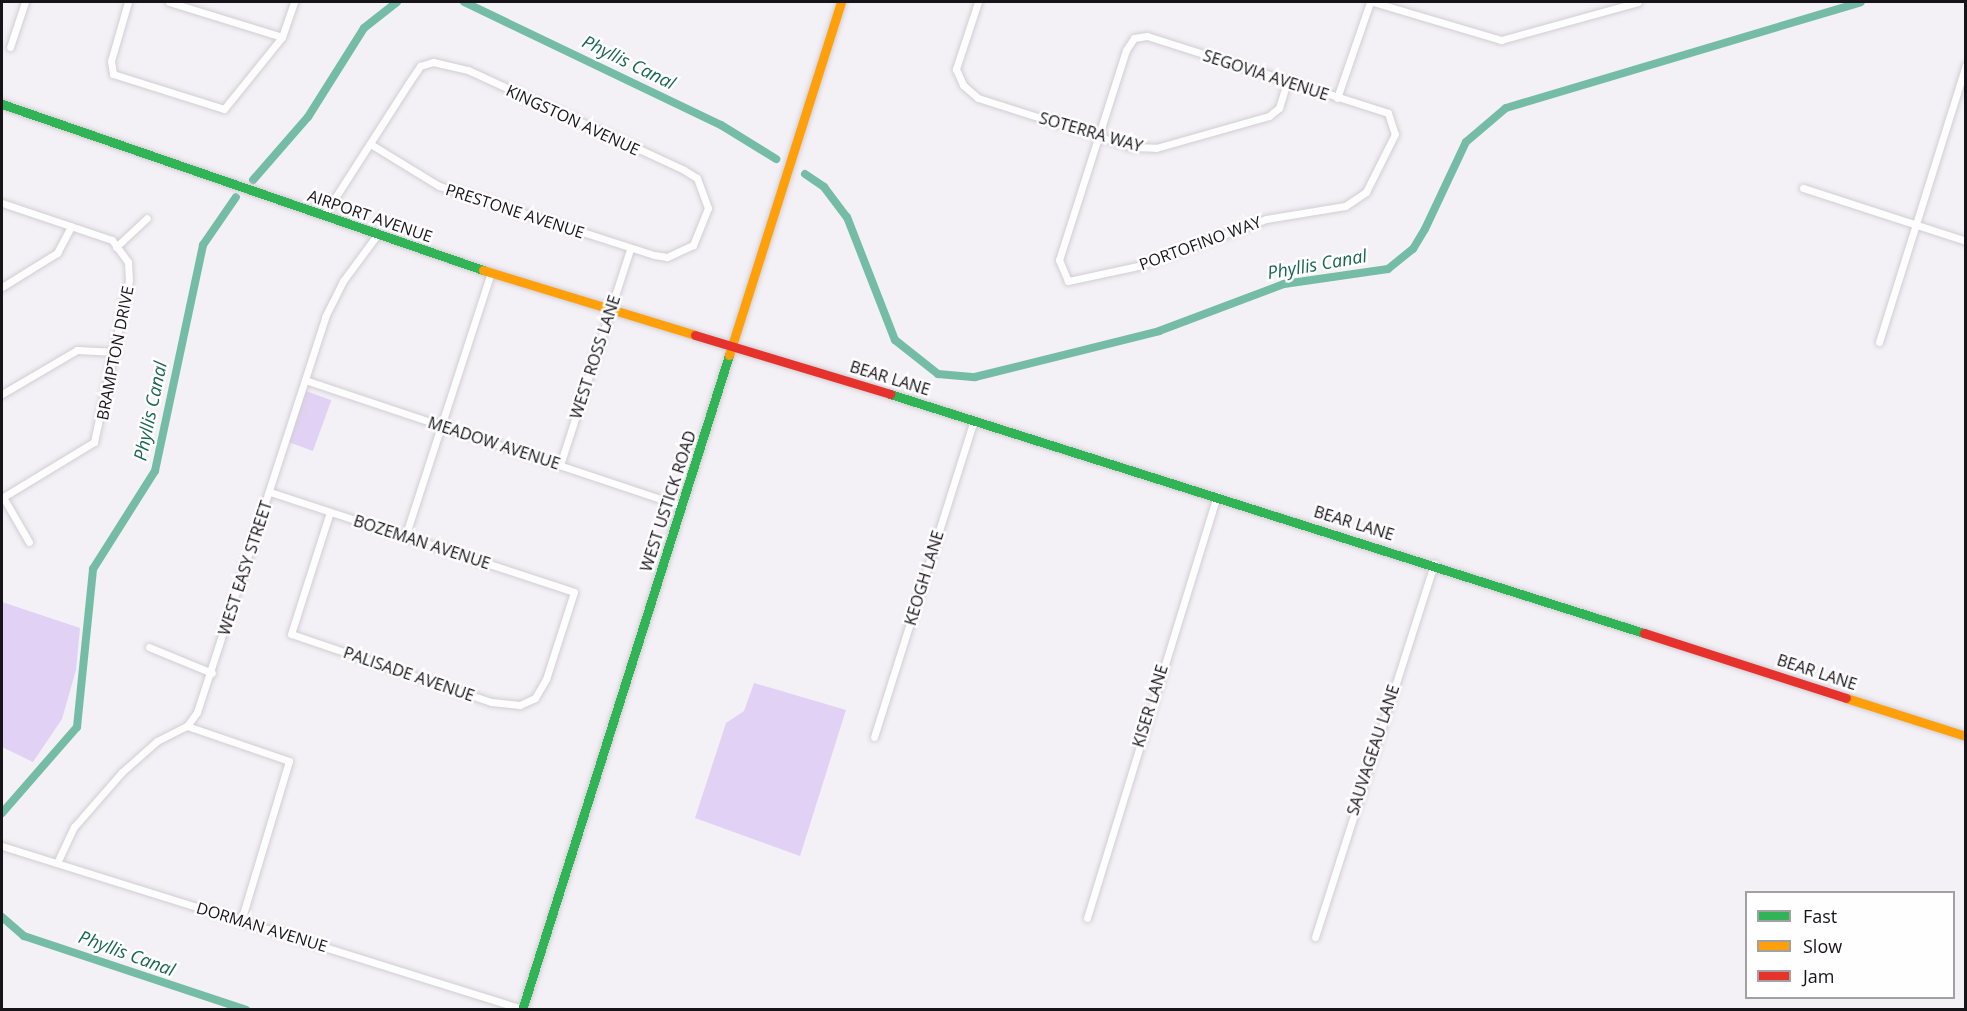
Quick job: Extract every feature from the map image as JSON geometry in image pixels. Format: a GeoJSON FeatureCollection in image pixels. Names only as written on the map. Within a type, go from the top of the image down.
{"type":"FeatureCollection","features":[{"type":"Feature","properties":{"kind":"street"},"geometry":{"type":"LineString","coordinates":[[10,47],[24,2]]}},
{"type":"Feature","properties":{"kind":"street"},"geometry":{"type":"LineString","coordinates":[[128,2],[111,61],[113,74],[224,109],[282,37],[294,2]]}},
{"type":"Feature","properties":{"kind":"street"},"geometry":{"type":"LineString","coordinates":[[169,2],[282,37]]}},
{"type":"Feature","properties":{"kind":"street","name":"WEST USTICK ROAD"},"geometry":{"type":"LineString","coordinates":[[522,1009],[841,2]]}},
{"type":"Feature","properties":{"kind":"street","name":"SOTERRA WAY"},"geometry":{"type":"LineString","coordinates":[[978,2],[956,69],[963,85],[978,98],[1099,137],[1156,148],[1269,116],[1279,108],[1287,82]]}},
{"type":"Feature","properties":{"kind":"street"},"geometry":{"type":"LineString","coordinates":[[1337,98],[1372,2],[1501,40],[1638,2]]}},
{"type":"Feature","properties":{"kind":"street","name":"SEGOVIA AVENUE"},"geometry":{"type":"LineString","coordinates":[[1099,137],[1134,38],[1147,36],[1388,113],[1394,121]]}},
{"type":"Feature","properties":{"kind":"street","name":"KINGSTON AVENUE"},"geometry":{"type":"LineString","coordinates":[[372,145],[420,66],[433,62],[468,70],[684,170],[705,191],[708,208],[701,232],[693,245],[667,256]]}},
{"type":"Feature","properties":{"kind":"street"},"geometry":{"type":"LineString","coordinates":[[1879,342],[1965,65]]}},
{"type":"Feature","properties":{"kind":"street","name":"AIRPORT AVENUE"},"geometry":{"type":"LineString","coordinates":[[2,104],[491,273],[732,346]]}},
{"type":"Feature","properties":{"kind":"street","name":"PORTOFINO WAY"},"geometry":{"type":"LineString","coordinates":[[1099,137],[1059,260],[1062,276],[1077,283],[1266,219],[1356,202],[1395,134],[1394,121]]}},
{"type":"Feature","properties":{"kind":"street"},"geometry":{"type":"LineString","coordinates":[[324,215],[372,145]]}},
{"type":"Feature","properties":{"kind":"street","name":"PRESTONE AVENUE"},"geometry":{"type":"LineString","coordinates":[[372,145],[439,186],[630,249],[667,256]]}},
{"type":"Feature","properties":{"kind":"street"},"geometry":{"type":"LineString","coordinates":[[1803,188],[1965,242]]}},
{"type":"Feature","properties":{"kind":"street"},"geometry":{"type":"LineString","coordinates":[[2,203],[71,227],[117,247],[147,218]]}},
{"type":"Feature","properties":{"kind":"street"},"geometry":{"type":"LineString","coordinates":[[2,287],[57,253],[71,227]]}},
{"type":"Feature","properties":{"kind":"street","name":"WEST EASY STREET"},"geometry":{"type":"LineString","coordinates":[[187,726],[212,673],[305,380],[343,281],[377,235]]}},
{"type":"Feature","properties":{"kind":"street","name":"BRAMPTON DRIVE"},"geometry":{"type":"LineString","coordinates":[[2,498],[94,442],[117,352],[128,262],[117,247]]}},
{"type":"Feature","properties":{"kind":"street","name":"WEST ROSS LANE"},"geometry":{"type":"LineString","coordinates":[[560,465],[630,249]]}},
{"type":"Feature","properties":{"kind":"street"},"geometry":{"type":"LineString","coordinates":[[405,537],[491,273]]}},
{"type":"Feature","properties":{"kind":"street","name":"BEAR LANE"},"geometry":{"type":"LineString","coordinates":[[732,346],[974,418],[1965,736]]}},
{"type":"Feature","properties":{"kind":"street"},"geometry":{"type":"LineString","coordinates":[[2,394],[77,350],[117,352]]}},
{"type":"Feature","properties":{"kind":"street","name":"MEADOW AVENUE"},"geometry":{"type":"LineString","coordinates":[[305,380],[682,506]]}},
{"type":"Feature","properties":{"kind":"street","name":"KEOGH LANE"},"geometry":{"type":"LineString","coordinates":[[874,737],[974,418]]}},
{"type":"Feature","properties":{"kind":"street","name":"BOZEMAN AVENUE"},"geometry":{"type":"LineString","coordinates":[[270,492],[573,592],[546,679],[528,702]]}},
{"type":"Feature","properties":{"kind":"street","name":"KISER LANE"},"geometry":{"type":"LineString","coordinates":[[1087,918],[1217,496]]}},
{"type":"Feature","properties":{"kind":"street"},"geometry":{"type":"LineString","coordinates":[[2,498],[29,542]]}},
{"type":"Feature","properties":{"kind":"street","name":"PALISADE AVENUE"},"geometry":{"type":"LineString","coordinates":[[330,512],[291,634],[491,702],[528,702]]}},
{"type":"Feature","properties":{"kind":"street","name":"SAUVAGEAU LANE"},"geometry":{"type":"LineString","coordinates":[[1315,937],[1434,564]]}},
{"type":"Feature","properties":{"kind":"street"},"geometry":{"type":"LineString","coordinates":[[149,647],[212,673]]}},
{"type":"Feature","properties":{"kind":"street"},"geometry":{"type":"LineString","coordinates":[[57,863],[74,827],[123,772],[158,741],[187,726],[290,761],[241,921]]}},
{"type":"Feature","properties":{"kind":"street","name":"DORMAN AVENUE"},"geometry":{"type":"LineString","coordinates":[[2,846],[522,1009]]}},
{"type":"Feature","properties":{"kind":"shaded area"},"geometry":{"type":"Polygon","coordinates":[[[306,391],[331,400],[313,451],[288,442],[306,391]]]}},
{"type":"Feature","properties":{"kind":"shaded area"},"geometry":{"type":"Polygon","coordinates":[[[2,602],[80,628],[76,670],[62,719],[33,762],[2,747],[2,602]]]}},
{"type":"Feature","properties":{"kind":"shaded area"},"geometry":{"type":"Polygon","coordinates":[[[754,683],[846,710],[800,856],[695,818],[726,723],[744,711],[754,683]]]}},
{"type":"Feature","properties":{"kind":"waterway","name":"Phyllis Canal"},"geometry":{"type":"LineString","coordinates":[[253,180],[308,117],[364,28],[397,2]]}},
{"type":"Feature","properties":{"kind":"waterway","name":"Phyllis Canal"},"geometry":{"type":"LineString","coordinates":[[464,2],[721,125],[776,159]]}},
{"type":"Feature","properties":{"kind":"waterway","name":"Phyllis Canal"},"geometry":{"type":"LineString","coordinates":[[805,174],[824,187],[847,217],[895,340],[938,374],[975,377],[1159,331],[1284,284],[1388,269],[1413,249],[1425,229],[1466,142],[1506,108],[1861,2]]}},
{"type":"Feature","properties":{"kind":"waterway","name":"Phyllis Canal"},"geometry":{"type":"LineString","coordinates":[[2,813],[77,727],[93,569],[155,471],[203,245],[236,197]]}},
{"type":"Feature","properties":{"kind":"waterway","name":"Phyllis Canal"},"geometry":{"type":"LineString","coordinates":[[2,917],[24,936],[246,1010]]}},
{"type":"Feature","properties":{"kind":"traffic: fast"},"geometry":{"type":"LineString","coordinates":[[2,104],[483,270]]}},
{"type":"Feature","properties":{"kind":"traffic: fast"},"geometry":{"type":"LineString","coordinates":[[522,1010],[729,355]]}},
{"type":"Feature","properties":{"kind":"traffic: fast"},"geometry":{"type":"LineString","coordinates":[[890,394],[1644,633]]}},
{"type":"Feature","properties":{"kind":"traffic: slow"},"geometry":{"type":"LineString","coordinates":[[729,355],[841,2]]}},
{"type":"Feature","properties":{"kind":"traffic: slow"},"geometry":{"type":"LineString","coordinates":[[483,270],[695,335]]}},
{"type":"Feature","properties":{"kind":"traffic: slow"},"geometry":{"type":"LineString","coordinates":[[1846,698],[1966,736]]}},
{"type":"Feature","properties":{"kind":"traffic: jam"},"geometry":{"type":"LineString","coordinates":[[695,335],[890,394]]}},
{"type":"Feature","properties":{"kind":"traffic: jam"},"geometry":{"type":"LineString","coordinates":[[1644,633],[1846,698]]}}]}
